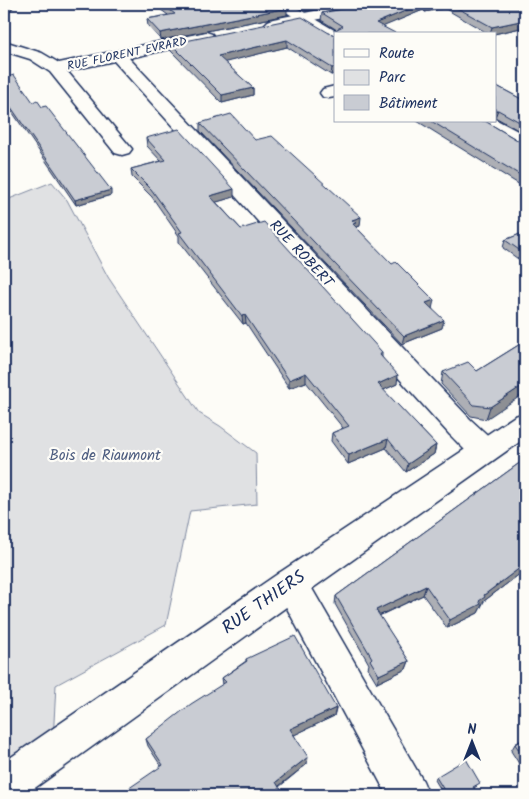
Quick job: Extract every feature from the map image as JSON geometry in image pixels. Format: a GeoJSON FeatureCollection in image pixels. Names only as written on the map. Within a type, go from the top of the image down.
{"type":"FeatureCollection","features":[{"type":"Feature","properties":{"kind":"street"},"geometry":{"type":"LineString","coordinates":[[280,4],[334,35]]}},
{"type":"Feature","properties":{"kind":"street"},"geometry":{"type":"LineString","coordinates":[[253,28],[370,4]]}},
{"type":"Feature","properties":{"kind":"street","name":"RUE FLORENT EVRARD"},"geometry":{"type":"LineString","coordinates":[[4,46],[36,56],[56,68],[224,34]]}},
{"type":"Feature","properties":{"kind":"street","name":"RUE ROBERT"},"geometry":{"type":"LineString","coordinates":[[118,56],[454,420],[486,450]]}},
{"type":"Feature","properties":{"kind":"street"},"geometry":{"type":"LineString","coordinates":[[56,68],[122,149]]}},
{"type":"Feature","properties":{"kind":"street"},"geometry":{"type":"LineString","coordinates":[[488,122],[525,143]]}},
{"type":"Feature","properties":{"kind":"street","name":"RUE THIERS"},"geometry":{"type":"LineString","coordinates":[[4,786],[291,584],[525,424]]}},
{"type":"Feature","properties":{"kind":"street"},"geometry":{"type":"LineString","coordinates":[[291,584],[409,795]]}},
{"type":"Feature","properties":{"kind":"green space","name":"Bois de Riaumont"},"geometry":{"type":"Polygon","coordinates":[[[52,182],[67,200],[108,277],[199,413],[256,453],[257,504],[190,511],[166,625],[56,685],[53,741],[4,771],[4,201],[52,182]]]}},
{"type":"Feature","properties":{"kind":"building"},"geometry":{"type":"Polygon","coordinates":[[[162,4],[280,4],[287,8],[160,33],[147,19],[175,14],[162,4]]]}},
{"type":"Feature","properties":{"kind":"building"},"geometry":{"type":"Polygon","coordinates":[[[368,4],[422,4],[376,23],[393,32],[337,32],[337,29],[343,26],[322,13],[368,4]]]}},
{"type":"Feature","properties":{"kind":"building"},"geometry":{"type":"Polygon","coordinates":[[[450,4],[525,4],[525,20],[492,27],[450,4]]]}},
{"type":"Feature","properties":{"kind":"building"},"geometry":{"type":"Polygon","coordinates":[[[302,17],[334,35],[334,67],[332,68],[287,40],[218,56],[253,88],[222,95],[171,44],[302,17]]]}},
{"type":"Feature","properties":{"kind":"building"},"geometry":{"type":"Polygon","coordinates":[[[14,75],[33,102],[37,100],[42,107],[46,106],[111,190],[75,200],[4,97],[4,78],[14,75]]]}},
{"type":"Feature","properties":{"kind":"building"},"geometry":{"type":"Polygon","coordinates":[[[496,86],[525,101],[525,125],[496,110],[496,86]]]}},
{"type":"Feature","properties":{"kind":"building"},"geometry":{"type":"Polygon","coordinates":[[[231,114],[255,140],[272,136],[361,217],[352,220],[356,223],[353,224],[392,264],[396,262],[434,300],[426,303],[444,320],[404,336],[200,123],[231,114]]]}},
{"type":"Feature","properties":{"kind":"building"},"geometry":{"type":"Polygon","coordinates":[[[433,122],[487,122],[519,141],[525,142],[525,178],[433,122]]]}},
{"type":"Feature","properties":{"kind":"building"},"geometry":{"type":"Polygon","coordinates":[[[179,129],[234,189],[210,196],[241,229],[264,222],[382,352],[380,355],[398,375],[378,384],[436,445],[408,464],[388,439],[349,455],[332,433],[349,426],[306,373],[289,380],[245,315],[242,316],[179,233],[182,232],[151,189],[131,169],[166,160],[146,138],[179,129]]]}},
{"type":"Feature","properties":{"kind":"building"},"geometry":{"type":"Polygon","coordinates":[[[525,232],[525,254],[505,240],[525,232]]]}},
{"type":"Feature","properties":{"kind":"building"},"geometry":{"type":"Polygon","coordinates":[[[525,341],[525,384],[490,407],[474,405],[443,372],[468,362],[477,371],[525,341]]]}},
{"type":"Feature","properties":{"kind":"building"},"geometry":{"type":"Polygon","coordinates":[[[525,459],[525,564],[484,595],[485,597],[479,601],[481,604],[450,620],[426,586],[376,610],[409,661],[379,675],[370,660],[372,658],[336,596],[525,459]]]}},
{"type":"Feature","properties":{"kind":"building"},"geometry":{"type":"Polygon","coordinates":[[[295,636],[336,708],[290,729],[308,757],[276,782],[280,789],[272,795],[119,795],[163,765],[146,739],[191,704],[226,682],[222,678],[247,661],[246,659],[295,636]]]}},
{"type":"Feature","properties":{"kind":"building"},"geometry":{"type":"Polygon","coordinates":[[[525,738],[525,759],[515,744],[525,738]]]}},
{"type":"Feature","properties":{"kind":"building"},"geometry":{"type":"Polygon","coordinates":[[[466,759],[480,783],[473,787],[478,795],[447,795],[436,777],[466,759]]]}}]}
